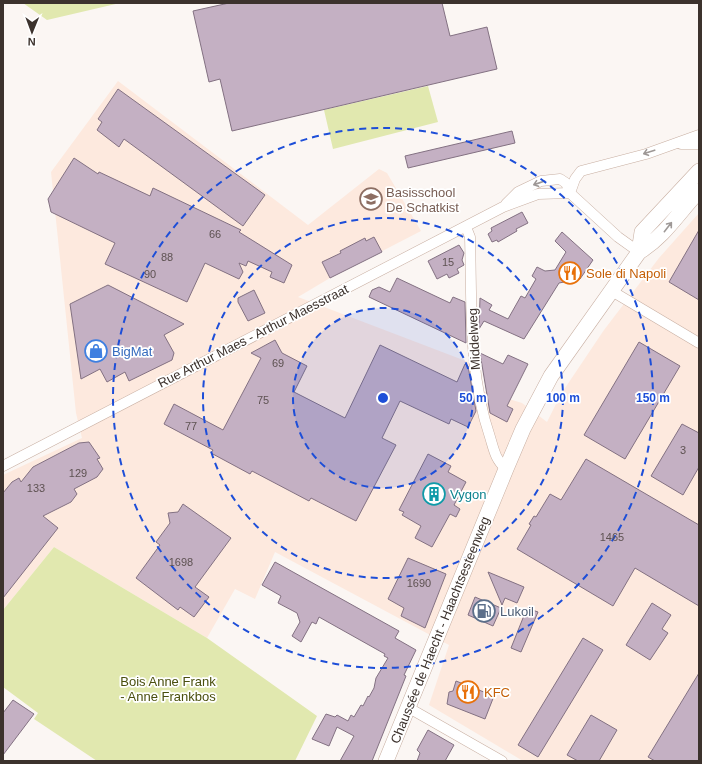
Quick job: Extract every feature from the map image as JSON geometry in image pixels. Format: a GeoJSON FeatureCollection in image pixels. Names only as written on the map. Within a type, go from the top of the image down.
{"type":"FeatureCollection","features":[{"type":"Feature","properties":{"kind":"main road","name":"Chaussée de Haecht - Haachtsesteenweg"},"geometry":{"type":"LineString","coordinates":[[638,252],[642,232],[699,171]]}},
{"type":"Feature","properties":{"kind":"main road","name":"Chaussée de Haecht - Haachtsesteenweg"},"geometry":{"type":"LineString","coordinates":[[386,761],[523,429],[551,376],[638,252],[652,244],[662,234],[699,191]]}},
{"type":"Feature","properties":{"kind":"street"},"geometry":{"type":"LineString","coordinates":[[570,193],[575,179],[581,171],[646,154],[699,135]]}},
{"type":"Feature","properties":{"kind":"street"},"geometry":{"type":"LineString","coordinates":[[674,144],[699,144]]}},
{"type":"Feature","properties":{"kind":"street","name":"Rue Arthur Maes - Arthur Maesstraat"},"geometry":{"type":"LineString","coordinates":[[503,207],[518,192],[541,181],[560,179],[566,183],[570,193],[618,237],[638,252]]}},
{"type":"Feature","properties":{"kind":"street","name":"Rue Arthur Maes - Arthur Maesstraat"},"geometry":{"type":"LineString","coordinates":[[3,466],[503,207],[538,194],[570,193]]}},
{"type":"Feature","properties":{"kind":"street","name":"Middelweg"},"geometry":{"type":"LineString","coordinates":[[466,227],[470,237],[474,367],[485,423],[497,460],[506,469]]}},
{"type":"Feature","properties":{"kind":"street"},"geometry":{"type":"LineString","coordinates":[[610,290],[699,343]]}},
{"type":"Feature","properties":{"kind":"street"},"geometry":{"type":"LineString","coordinates":[[409,708],[502,761]]}},
{"type":"Feature","properties":{"kind":"shaded area"},"geometry":{"type":"Polygon","coordinates":[[[118,81],[308,225],[379,169],[387,173],[421,231],[330,278],[298,297],[471,363],[482,391],[522,403],[547,422],[561,394],[604,330],[659,258],[699,213],[699,761],[523,761],[429,705],[449,645],[275,552],[255,599],[235,589],[207,638],[54,547],[3,610],[3,475],[82,438],[76,413],[51,172],[118,81]]]}},
{"type":"Feature","properties":{"kind":"green space"},"geometry":{"type":"Polygon","coordinates":[[[23,3],[120,3],[47,20],[23,3]]]}},
{"type":"Feature","properties":{"kind":"green space"},"geometry":{"type":"Polygon","coordinates":[[[428,86],[438,122],[333,149],[324,110],[428,86]]]}},
{"type":"Feature","properties":{"kind":"green space","name":"Bois Anne Frank - Anne Frankbos"},"geometry":{"type":"Polygon","coordinates":[[[54,547],[207,638],[317,716],[295,761],[97,761],[34,719],[38,713],[3,687],[3,610],[54,547]]]}},
{"type":"Feature","properties":{"kind":"building"},"geometry":{"type":"Polygon","coordinates":[[[229,3],[442,3],[450,36],[487,27],[497,69],[232,131],[220,79],[209,82],[193,11],[229,3]]]}},
{"type":"Feature","properties":{"kind":"building"},"geometry":{"type":"Polygon","coordinates":[[[118,89],[265,195],[243,226],[124,139],[119,147],[97,130],[102,122],[98,119],[118,89]]]}},
{"type":"Feature","properties":{"kind":"building"},"geometry":{"type":"Polygon","coordinates":[[[512,131],[515,143],[408,168],[405,156],[512,131]]]}},
{"type":"Feature","properties":{"kind":"building"},"geometry":{"type":"Polygon","coordinates":[[[74,158],[98,174],[99,172],[150,196],[153,188],[241,230],[239,232],[292,265],[284,283],[270,277],[272,272],[248,261],[246,266],[239,263],[243,272],[239,279],[205,263],[187,302],[105,264],[115,243],[51,212],[48,199],[74,158]]]}},
{"type":"Feature","properties":{"kind":"building"},"geometry":{"type":"Polygon","coordinates":[[[522,212],[528,223],[516,229],[517,231],[498,242],[497,240],[492,242],[488,234],[492,231],[491,228],[522,212]]]}},
{"type":"Feature","properties":{"kind":"building"},"geometry":{"type":"Polygon","coordinates":[[[699,230],[699,300],[669,282],[699,230]]]}},
{"type":"Feature","properties":{"kind":"building"},"geometry":{"type":"Polygon","coordinates":[[[562,232],[593,260],[580,279],[559,283],[524,339],[484,321],[479,329],[480,298],[492,305],[489,310],[508,319],[521,296],[525,298],[536,279],[532,276],[537,267],[545,271],[555,270],[566,252],[555,241],[562,232]]]}},
{"type":"Feature","properties":{"kind":"building"},"geometry":{"type":"Polygon","coordinates":[[[374,237],[382,252],[330,278],[322,262],[341,253],[340,251],[365,238],[366,241],[374,237]]]}},
{"type":"Feature","properties":{"kind":"building"},"geometry":{"type":"Polygon","coordinates":[[[459,245],[464,253],[462,260],[464,265],[457,269],[459,273],[449,278],[447,274],[437,279],[428,261],[459,245]]]}},
{"type":"Feature","properties":{"kind":"building"},"geometry":{"type":"Polygon","coordinates":[[[397,278],[450,303],[453,297],[465,302],[466,343],[369,297],[372,290],[379,287],[390,292],[397,278]]]}},
{"type":"Feature","properties":{"kind":"building"},"geometry":{"type":"Polygon","coordinates":[[[108,285],[184,324],[164,335],[174,353],[172,360],[129,381],[125,372],[107,382],[100,369],[81,379],[70,304],[108,285]]]}},
{"type":"Feature","properties":{"kind":"building"},"geometry":{"type":"Polygon","coordinates":[[[254,290],[265,313],[248,321],[238,302],[238,298],[254,290]]]}},
{"type":"Feature","properties":{"kind":"building"},"geometry":{"type":"Polygon","coordinates":[[[275,340],[282,353],[307,366],[294,392],[345,418],[380,345],[457,382],[465,364],[468,366],[476,411],[468,427],[451,419],[449,424],[400,401],[382,438],[396,445],[356,521],[311,498],[309,501],[252,471],[250,474],[211,453],[213,450],[164,424],[174,404],[223,430],[261,358],[251,353],[275,340]]]}},
{"type":"Feature","properties":{"kind":"building"},"geometry":{"type":"Polygon","coordinates":[[[639,342],[680,366],[625,459],[584,435],[639,342]]]}},
{"type":"Feature","properties":{"kind":"building"},"geometry":{"type":"Polygon","coordinates":[[[480,353],[503,364],[508,355],[528,364],[507,406],[513,409],[507,422],[490,413],[480,353]]]}},
{"type":"Feature","properties":{"kind":"building"},"geometry":{"type":"Polygon","coordinates":[[[682,424],[699,433],[699,467],[683,495],[651,476],[682,424]]]}},
{"type":"Feature","properties":{"kind":"building"},"geometry":{"type":"Polygon","coordinates":[[[89,442],[100,458],[97,459],[103,469],[97,477],[74,489],[77,494],[71,502],[43,516],[58,528],[3,598],[3,493],[12,482],[19,478],[21,482],[33,467],[79,443],[89,442]]]}},
{"type":"Feature","properties":{"kind":"building","name":"Vygon"},"geometry":{"type":"Polygon","coordinates":[[[428,454],[451,466],[448,472],[466,482],[454,505],[460,509],[456,517],[450,514],[432,547],[415,538],[421,526],[402,515],[404,512],[399,510],[428,454]]]}},
{"type":"Feature","properties":{"kind":"building"},"geometry":{"type":"Polygon","coordinates":[[[586,459],[699,525],[699,606],[635,568],[613,606],[517,549],[531,525],[529,524],[534,516],[536,517],[550,494],[561,500],[586,459]]]}},
{"type":"Feature","properties":{"kind":"building"},"geometry":{"type":"Polygon","coordinates":[[[183,504],[231,538],[195,587],[209,597],[194,617],[180,607],[178,610],[136,578],[160,545],[156,542],[170,523],[168,513],[178,512],[183,504]]]}},
{"type":"Feature","properties":{"kind":"building"},"geometry":{"type":"Polygon","coordinates":[[[408,558],[446,574],[425,628],[401,616],[404,608],[388,599],[408,558]]]}},
{"type":"Feature","properties":{"kind":"building"},"geometry":{"type":"Polygon","coordinates":[[[275,562],[399,631],[395,638],[416,650],[404,675],[406,676],[372,761],[340,761],[354,736],[337,727],[329,746],[312,739],[326,714],[335,717],[337,715],[348,721],[351,715],[354,717],[361,705],[363,706],[368,696],[369,697],[374,688],[376,678],[388,658],[384,656],[385,654],[319,617],[316,624],[312,622],[301,642],[292,636],[300,622],[297,613],[278,603],[281,596],[262,585],[275,562]]]}},
{"type":"Feature","properties":{"kind":"building"},"geometry":{"type":"Polygon","coordinates":[[[488,572],[524,587],[517,603],[505,598],[502,605],[488,572]]]}},
{"type":"Feature","properties":{"kind":"building"},"geometry":{"type":"Polygon","coordinates":[[[475,597],[501,608],[493,626],[468,615],[475,597]]]}},
{"type":"Feature","properties":{"kind":"building"},"geometry":{"type":"Polygon","coordinates":[[[652,603],[671,615],[662,629],[668,633],[650,660],[626,645],[652,603]]]}},
{"type":"Feature","properties":{"kind":"building"},"geometry":{"type":"Polygon","coordinates":[[[527,608],[538,612],[521,652],[511,648],[527,608]]]}},
{"type":"Feature","properties":{"kind":"building"},"geometry":{"type":"Polygon","coordinates":[[[583,638],[603,650],[538,757],[518,745],[583,638]]]}},
{"type":"Feature","properties":{"kind":"building"},"geometry":{"type":"Polygon","coordinates":[[[699,673],[699,761],[655,761],[648,757],[699,673]]]}},
{"type":"Feature","properties":{"kind":"building"},"geometry":{"type":"Polygon","coordinates":[[[456,681],[494,696],[485,719],[447,704],[449,692],[453,691],[456,681]]]}},
{"type":"Feature","properties":{"kind":"building"},"geometry":{"type":"Polygon","coordinates":[[[13,700],[34,714],[3,755],[3,713],[13,700]]]}},
{"type":"Feature","properties":{"kind":"building"},"geometry":{"type":"Polygon","coordinates":[[[591,715],[617,730],[599,761],[578,761],[567,755],[591,715]]]}},
{"type":"Feature","properties":{"kind":"building"},"geometry":{"type":"Polygon","coordinates":[[[428,730],[454,745],[445,761],[417,761],[420,753],[417,750],[428,730]]]}},
{"type":"Feature","properties":{"kind":"place","name":"Basisschool De Schatkist"},"geometry":{"type":"Point","coordinates":[371,199]}},
{"type":"Feature","properties":{"kind":"place","name":"Sole di Napoli"},"geometry":{"type":"Point","coordinates":[570,273]}},
{"type":"Feature","properties":{"kind":"place","name":"BigMat"},"geometry":{"type":"Point","coordinates":[96,351]}},
{"type":"Feature","properties":{"kind":"place","name":"Vygon"},"geometry":{"type":"Point","coordinates":[434,494]}},
{"type":"Feature","properties":{"kind":"place","name":"Lukoil"},"geometry":{"type":"Point","coordinates":[484,611]}},
{"type":"Feature","properties":{"kind":"place","name":"KFC"},"geometry":{"type":"Point","coordinates":[468,692]}}]}
